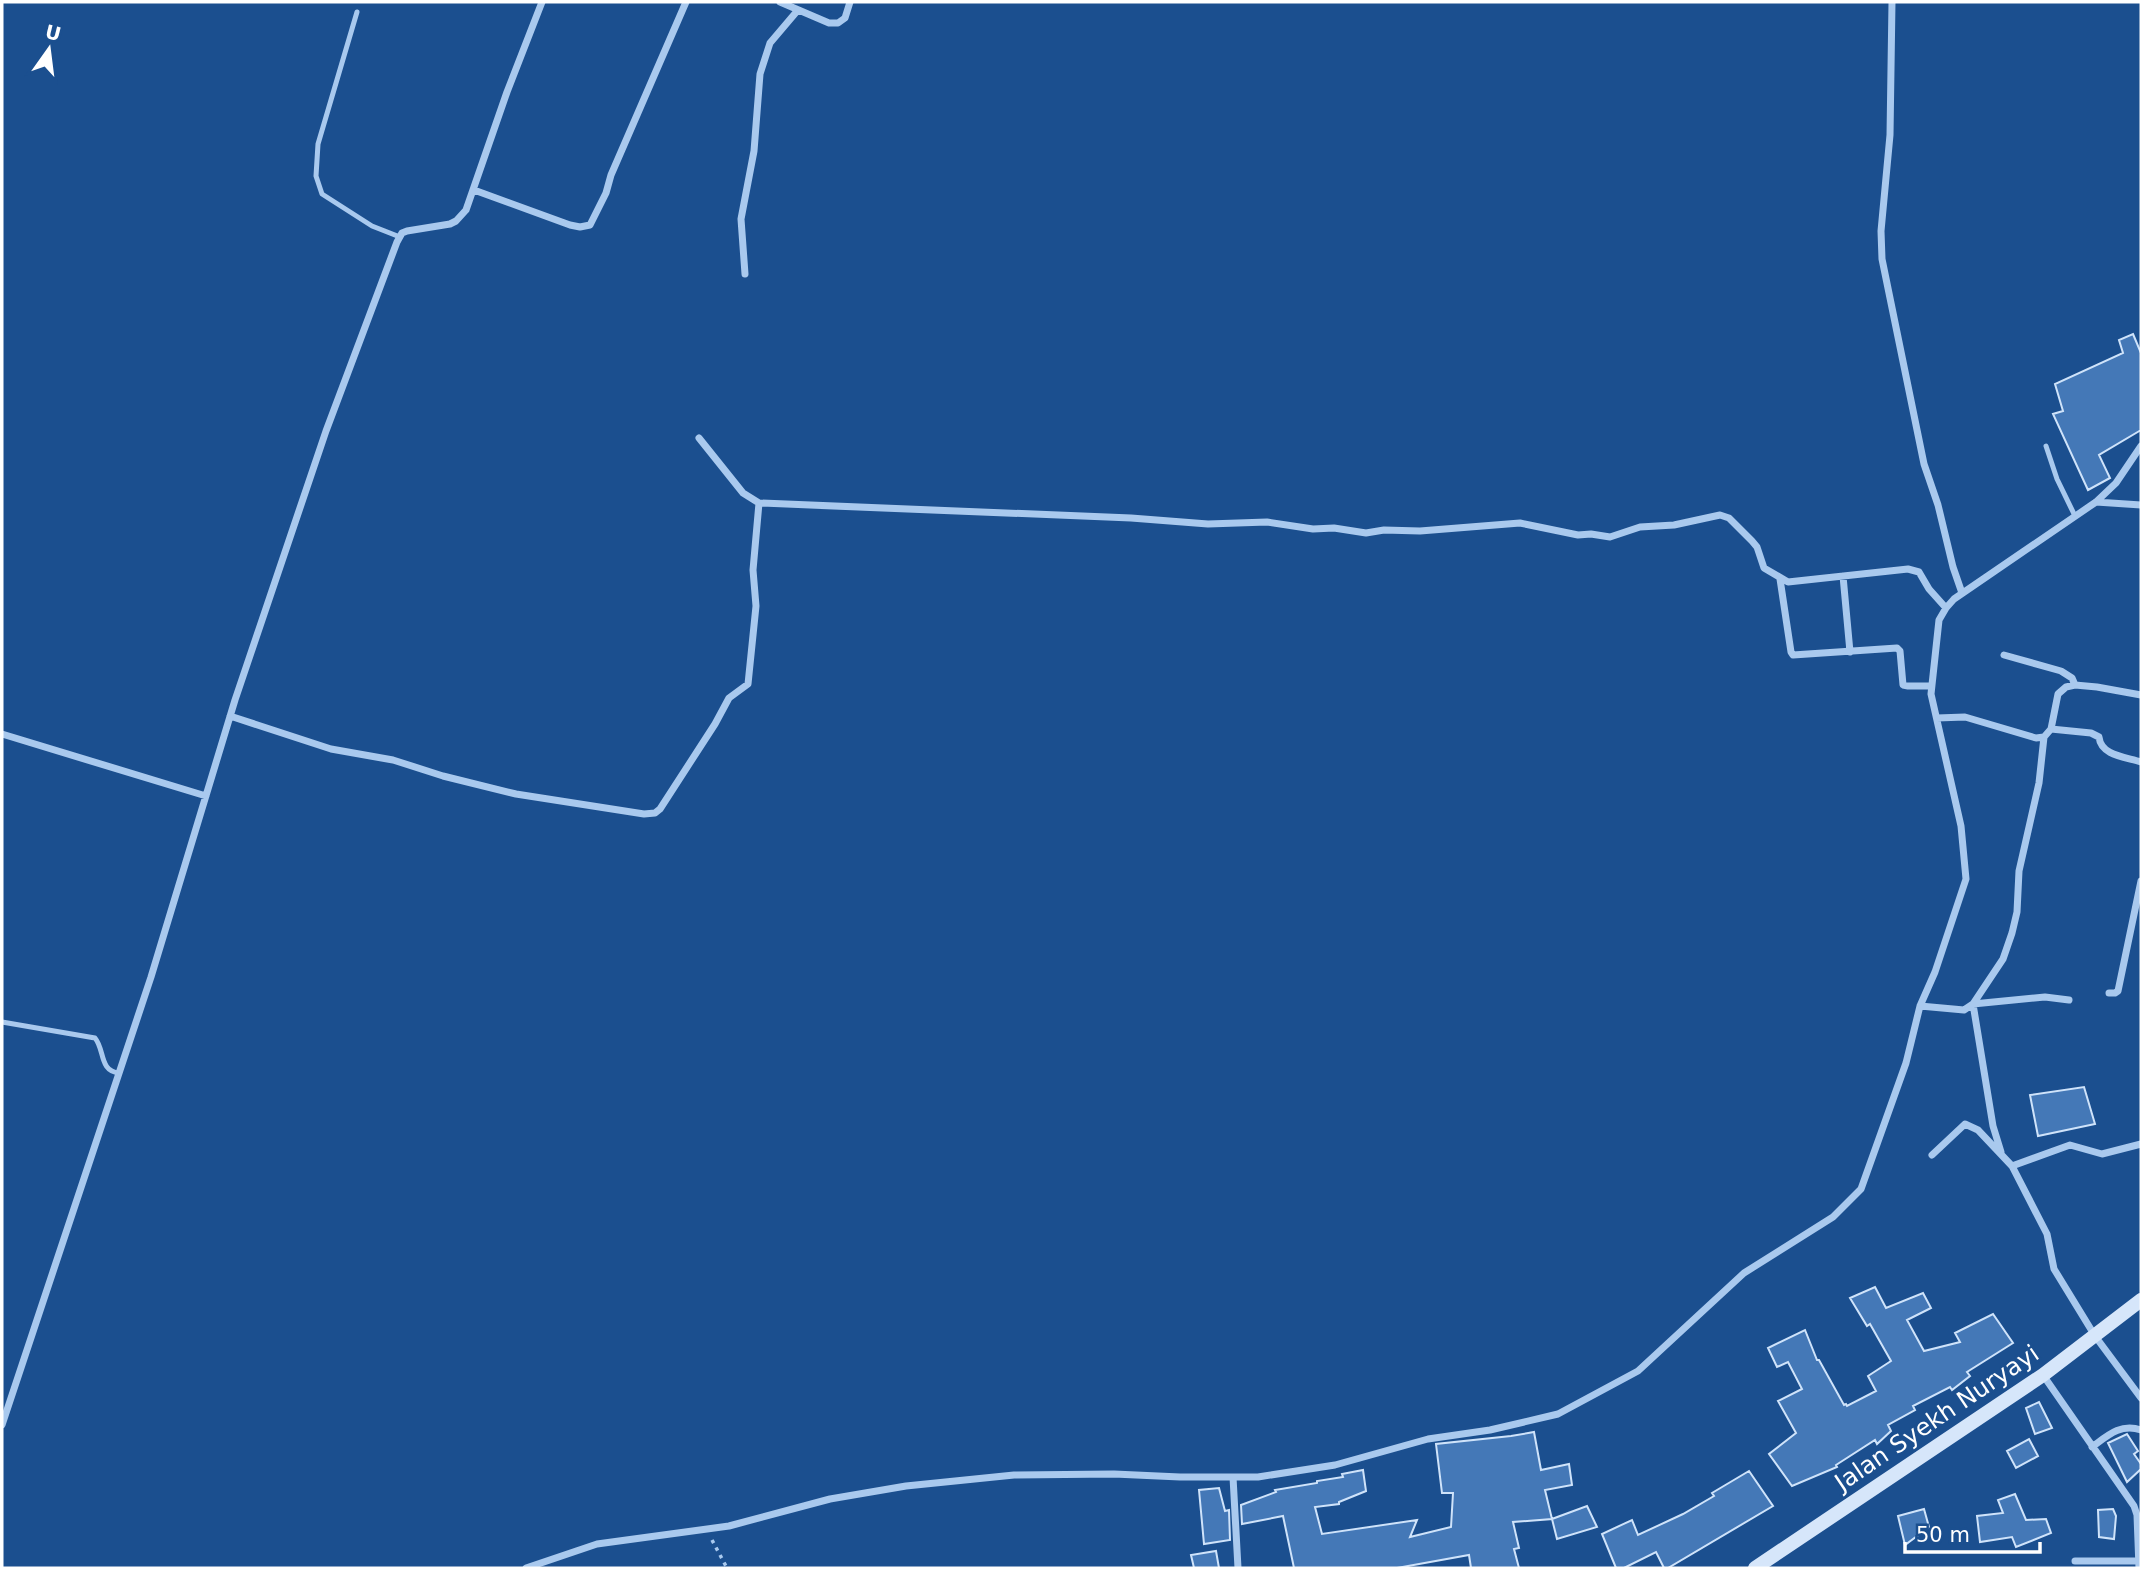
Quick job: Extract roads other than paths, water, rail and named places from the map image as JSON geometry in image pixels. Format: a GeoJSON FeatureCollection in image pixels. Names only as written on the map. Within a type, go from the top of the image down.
{"type":"FeatureCollection","features":[{"type":"Feature","properties":{"kind":"main road","name":"Jalan Syekh Nuryayi"},"geometry":{"type":"LineString","coordinates":[[1755,1568],[2043,1375],[2141,1300]]}},
{"type":"Feature","properties":{"kind":"street"},"geometry":{"type":"LineString","coordinates":[[2,1425],[155,964],[230,716],[326,431],[400,236],[407,231],[456,221],[466,210],[542,2]]}},
{"type":"Feature","properties":{"kind":"street"},"geometry":{"type":"LineString","coordinates":[[474,190],[570,225],[590,225],[686,2]]}},
{"type":"Feature","properties":{"kind":"street"},"geometry":{"type":"LineString","coordinates":[[780,2],[829,23],[845,18],[850,2]]}},
{"type":"Feature","properties":{"kind":"street"},"geometry":{"type":"LineString","coordinates":[[1892,2],[1890,135],[1881,231],[1882,259],[1924,464],[1962,593]]}},
{"type":"Feature","properties":{"kind":"street"},"geometry":{"type":"LineString","coordinates":[[745,274],[741,219],[754,151],[760,74],[770,43],[798,9]]}},
{"type":"Feature","properties":{"kind":"street"},"geometry":{"type":"LineString","coordinates":[[699,438],[743,493],[759,503],[1131,518],[1208,524],[1266,522],[1308,529],[1366,533],[1520,523],[1610,537],[1640,527],[1674,525],[1720,515],[1729,518],[1752,541],[1765,568],[1780,579],[1788,582],[1909,569],[1917,571],[1945,608]]}},
{"type":"Feature","properties":{"kind":"street"},"geometry":{"type":"LineString","coordinates":[[526,1568],[541,1566],[597,1544],[729,1526],[830,1499],[919,1485],[1014,1475],[1114,1474],[1234,1483],[1258,1476],[1335,1465],[1428,1438],[1490,1430],[1558,1414],[1639,1371],[1744,1273],[1833,1217],[1861,1188],[1906,1063],[1922,1006],[1966,879],[1961,826],[1931,694],[1940,620],[1945,608],[1962,593],[2096,502],[2116,483],[2141,446]]}},
{"type":"Feature","properties":{"kind":"street"},"geometry":{"type":"LineString","coordinates":[[2096,502],[2141,505]]}},
{"type":"Feature","properties":{"kind":"street"},"geometry":{"type":"LineString","coordinates":[[230,716],[331,749],[393,760],[443,776],[516,794],[607,809],[655,813],[715,724],[729,698],[748,684],[756,606],[753,570],[759,503]]}},
{"type":"Feature","properties":{"kind":"street"},"geometry":{"type":"LineString","coordinates":[[1843,576],[1850,652]]}},
{"type":"Feature","properties":{"kind":"street"},"geometry":{"type":"LineString","coordinates":[[1780,579],[1791,654],[1898,648],[1903,685],[1931,686]]}},
{"type":"Feature","properties":{"kind":"street"},"geometry":{"type":"LineString","coordinates":[[2004,655],[2062,671],[2072,678],[2075,685]]}},
{"type":"Feature","properties":{"kind":"street"},"geometry":{"type":"LineString","coordinates":[[1922,1006],[1964,1010],[1973,1004],[2003,959],[2017,912],[2019,871],[2039,783],[2044,737],[2051,729],[2058,694],[2066,687],[2075,685],[2141,695]]}},
{"type":"Feature","properties":{"kind":"street"},"geometry":{"type":"LineString","coordinates":[[1937,718],[1965,717],[2036,738],[2044,737]]}},
{"type":"Feature","properties":{"kind":"street"},"geometry":{"type":"LineString","coordinates":[[2051,729],[2091,733],[2099,737],[2100,745],[2106,751],[2141,762]]}},
{"type":"Feature","properties":{"kind":"street"},"geometry":{"type":"LineString","coordinates":[[2,734],[206,796]]}},
{"type":"Feature","properties":{"kind":"street"},"geometry":{"type":"LineString","coordinates":[[2109,993],[2118,991],[2141,881]]}},
{"type":"Feature","properties":{"kind":"street"},"geometry":{"type":"LineString","coordinates":[[1973,1004],[2045,997],[2069,1000]]}},
{"type":"Feature","properties":{"kind":"street"},"geometry":{"type":"LineString","coordinates":[[1973,1004],[1993,1126],[2001,1152]]}},
{"type":"Feature","properties":{"kind":"street"},"geometry":{"type":"LineString","coordinates":[[1932,1155],[1965,1124],[1978,1130],[2001,1152],[2012,1166],[2047,1234],[2054,1269],[2095,1336],[2141,1398]]}},
{"type":"Feature","properties":{"kind":"street"},"geometry":{"type":"LineString","coordinates":[[2012,1166],[2070,1145],[2102,1154],[2141,1144]]}},
{"type":"Feature","properties":{"kind":"street"},"geometry":{"type":"LineString","coordinates":[[2043,1375],[2134,1506],[2137,1516],[2140,1564],[2075,1561]]}},
{"type":"Feature","properties":{"kind":"street"},"geometry":{"type":"LineString","coordinates":[[2092,1447],[2120,1428],[2141,1430]]}},
{"type":"Feature","properties":{"kind":"street"},"geometry":{"type":"LineString","coordinates":[[1234,1483],[1238,1568]]}},
{"type":"Feature","properties":{"kind":"lane"},"geometry":{"type":"LineString","coordinates":[[357,12],[318,144],[316,176],[322,194],[372,226],[400,236]]}},
{"type":"Feature","properties":{"kind":"lane"},"geometry":{"type":"LineString","coordinates":[[2046,446],[2057,479],[2075,516]]}},
{"type":"Feature","properties":{"kind":"lane"},"geometry":{"type":"LineString","coordinates":[[2,1022],[95,1038],[101,1046],[105,1065],[111,1072],[119,1073]]}}]}
